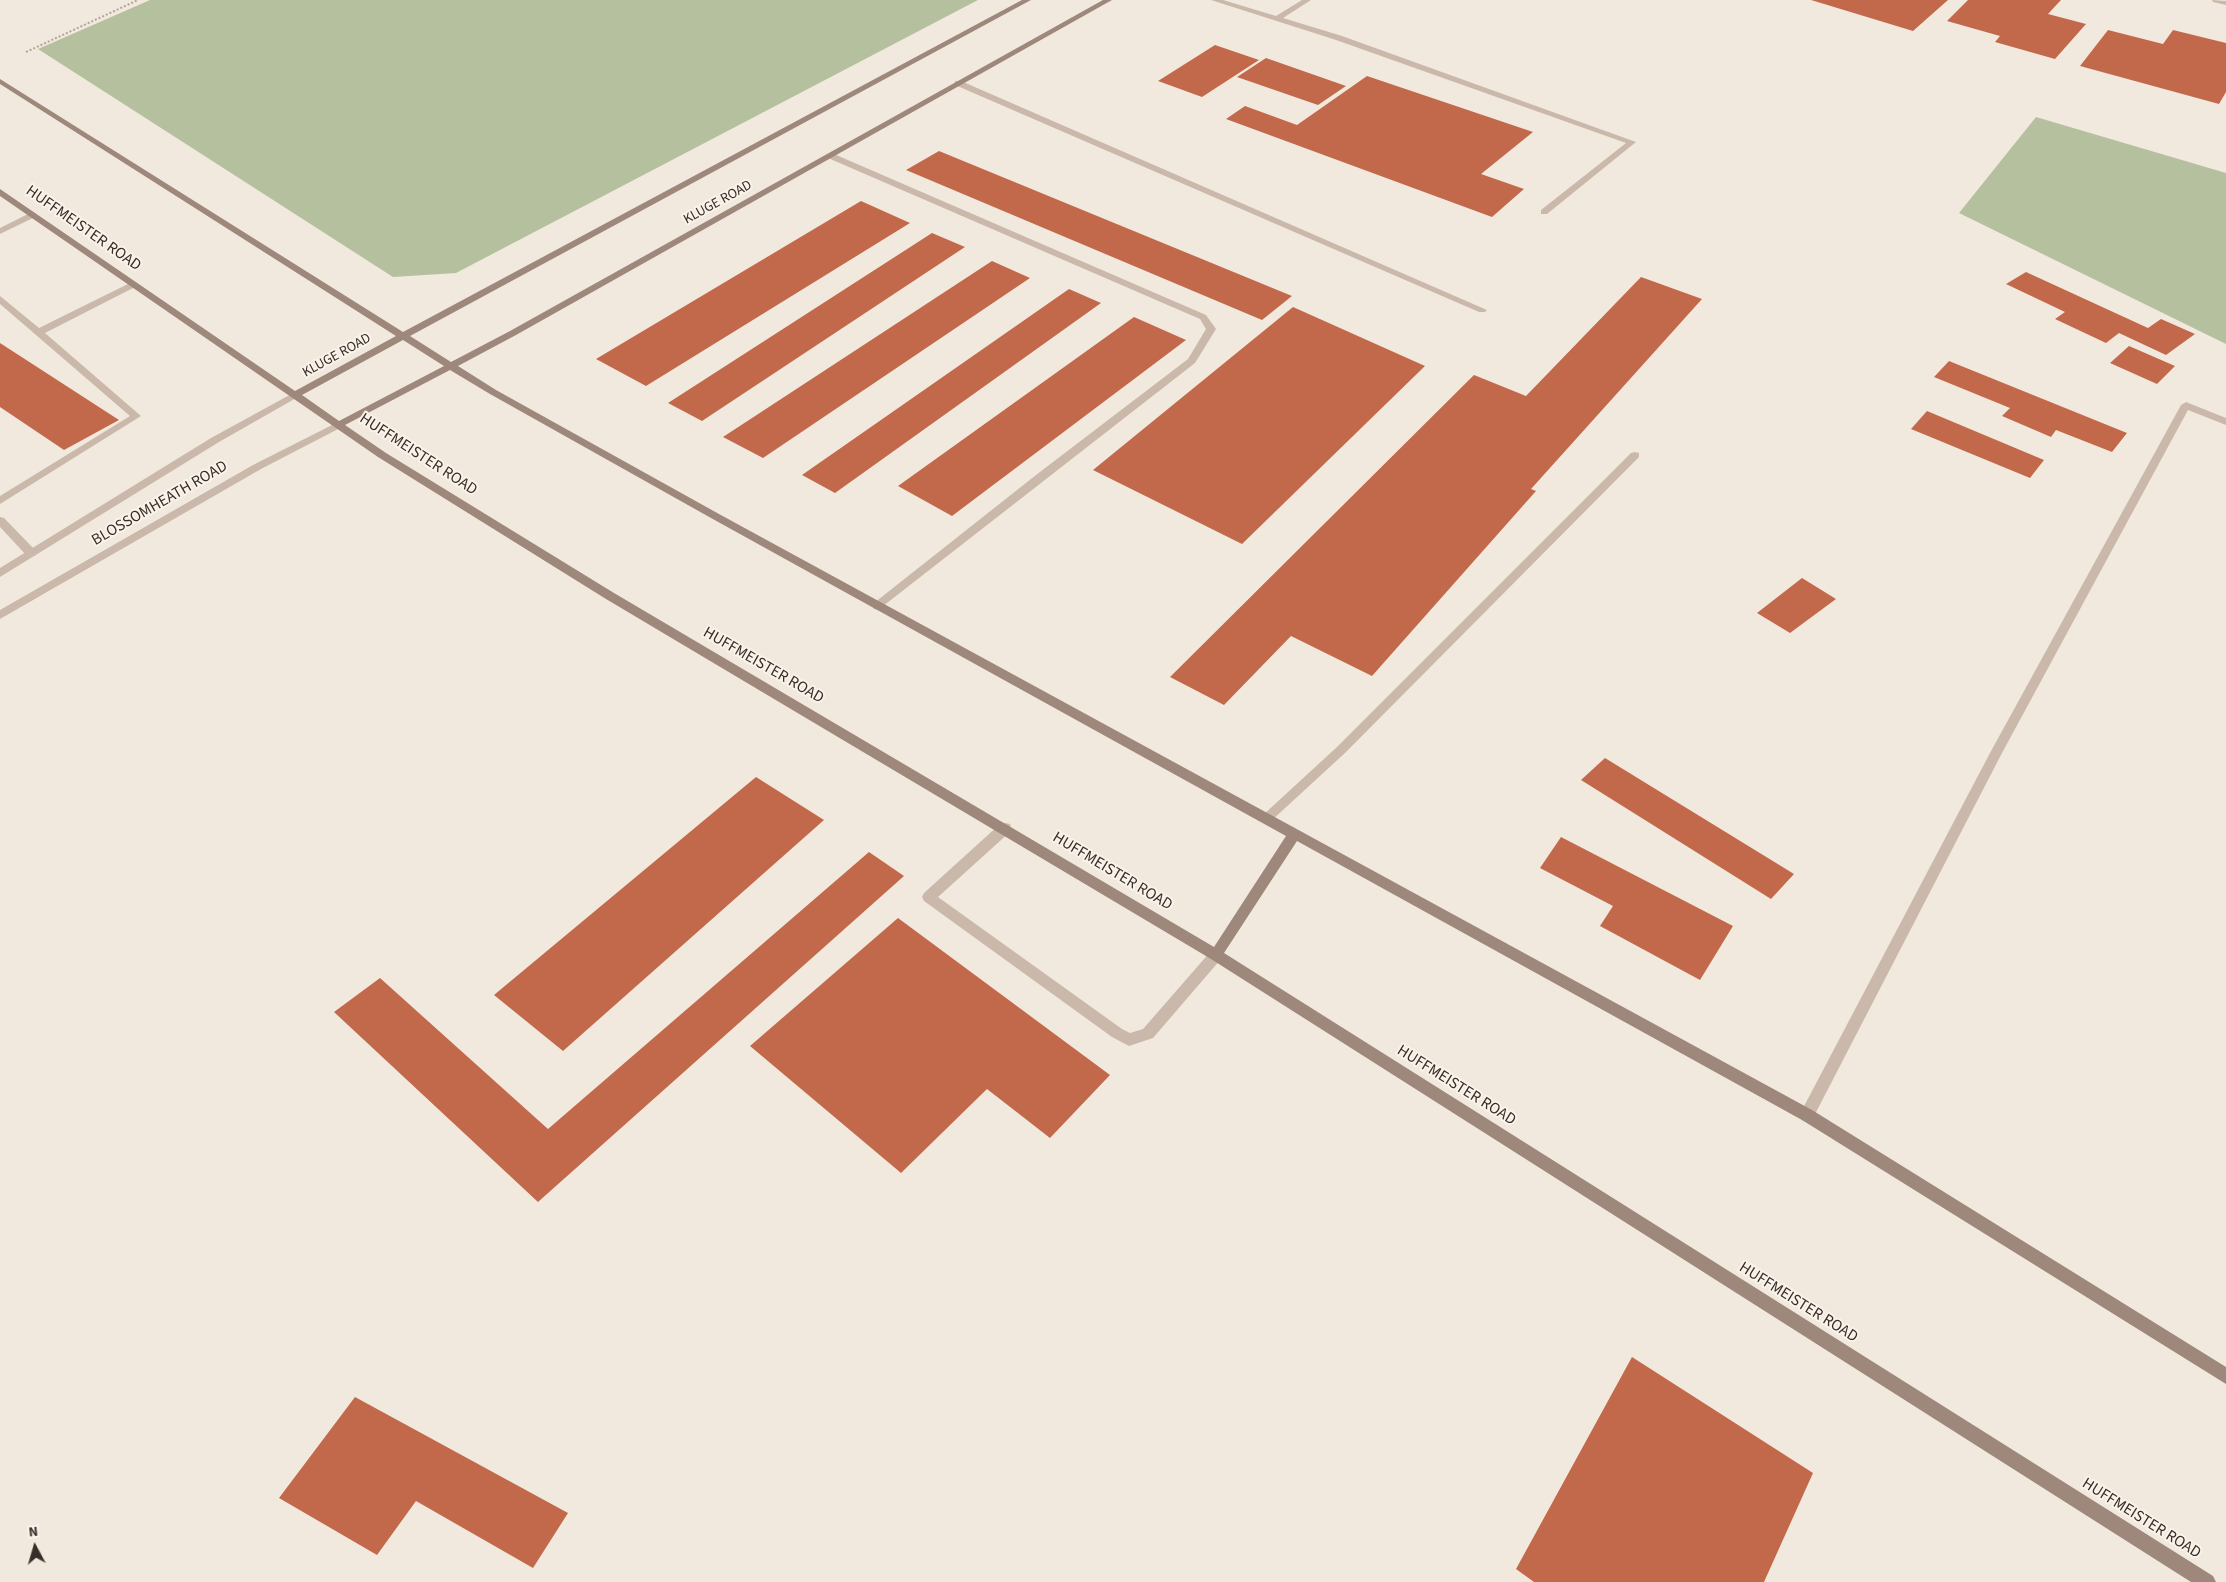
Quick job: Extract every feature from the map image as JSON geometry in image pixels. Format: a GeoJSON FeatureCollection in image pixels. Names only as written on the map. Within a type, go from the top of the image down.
{"type":"FeatureCollection","features":[{"type":"Feature","properties":{"kind":"main road","name":"KLUGE ROAD"},"geometry":{"type":"LineString","coordinates":[[296,395],[1026,0]]}},
{"type":"Feature","properties":{"kind":"main road","name":"KLUGE ROAD"},"geometry":{"type":"LineString","coordinates":[[338,425],[831,156],[1108,0]]}},
{"type":"Feature","properties":{"kind":"main road"},"geometry":{"type":"LineString","coordinates":[[0,81],[242,236],[493,392],[698,507],[1807,1115],[2226,1376]]}},
{"type":"Feature","properties":{"kind":"main road","name":"HUFFMEISTER ROAD"},"geometry":{"type":"LineString","coordinates":[[0,192],[132,285],[382,455],[610,596],[1005,828],[1216,955],[2207,1582]]}},
{"type":"Feature","properties":{"kind":"main road"},"geometry":{"type":"LineString","coordinates":[[1216,955],[1295,833]]}},
{"type":"Feature","properties":{"kind":"street"},"geometry":{"type":"LineString","coordinates":[[1215,0],[1338,38],[1632,142],[1544,212]]}},
{"type":"Feature","properties":{"kind":"street"},"geometry":{"type":"LineString","coordinates":[[1277,19],[1307,0]]}},
{"type":"Feature","properties":{"kind":"street"},"geometry":{"type":"LineString","coordinates":[[2216,0],[2226,3]]}},
{"type":"Feature","properties":{"kind":"street"},"geometry":{"type":"LineString","coordinates":[[958,83],[1482,310]]}},
{"type":"Feature","properties":{"kind":"street"},"geometry":{"type":"LineString","coordinates":[[831,156],[1203,317],[1212,329],[1192,360],[1040,477],[878,606]]}},
{"type":"Feature","properties":{"kind":"street"},"geometry":{"type":"LineString","coordinates":[[0,231],[32,215]]}},
{"type":"Feature","properties":{"kind":"street"},"geometry":{"type":"LineString","coordinates":[[39,332],[132,285]]}},
{"type":"Feature","properties":{"kind":"street"},"geometry":{"type":"LineString","coordinates":[[0,298],[136,416],[0,501]]}},
{"type":"Feature","properties":{"kind":"street","name":"BLOSSOMHEATH ROAD"},"geometry":{"type":"LineString","coordinates":[[0,573],[215,440],[296,395]]}},
{"type":"Feature","properties":{"kind":"street"},"geometry":{"type":"LineString","coordinates":[[1807,1115],[1996,753],[2186,405],[2226,422]]}},
{"type":"Feature","properties":{"kind":"street","name":"BLOSSOMHEATH ROAD"},"geometry":{"type":"LineString","coordinates":[[0,615],[257,467],[338,425]]}},
{"type":"Feature","properties":{"kind":"street"},"geometry":{"type":"LineString","coordinates":[[1267,818],[1341,750],[1635,455]]}},
{"type":"Feature","properties":{"kind":"street"},"geometry":{"type":"LineString","coordinates":[[0,520],[31,553]]}},
{"type":"Feature","properties":{"kind":"street"},"geometry":{"type":"LineString","coordinates":[[1005,828],[929,897],[1116,1033],[1129,1040],[1148,1034],[1216,955]]}},
{"type":"Feature","properties":{"kind":"path"},"geometry":{"type":"LineString","coordinates":[[26,52],[138,0]]}},
{"type":"Feature","properties":{"kind":"green space"},"geometry":{"type":"Polygon","coordinates":[[[150,0],[978,0],[456,273],[393,277],[38,49],[150,0]]]}},
{"type":"Feature","properties":{"kind":"green space"},"geometry":{"type":"Polygon","coordinates":[[[2036,117],[2226,173],[2226,344],[1959,213],[2036,117]]]}},
{"type":"Feature","properties":{"kind":"building"},"geometry":{"type":"Polygon","coordinates":[[[1811,0],[1948,0],[1913,31],[1811,0]]]}},
{"type":"Feature","properties":{"kind":"building"},"geometry":{"type":"Polygon","coordinates":[[[1968,0],[2061,0],[2048,14],[2086,24],[2055,59],[1995,42],[2000,36],[1947,21],[1968,0]]]}},
{"type":"Feature","properties":{"kind":"building"},"geometry":{"type":"Polygon","coordinates":[[[2108,30],[2163,44],[2173,30],[2226,43],[2226,92],[2219,104],[2080,66],[2108,30]]]}},
{"type":"Feature","properties":{"kind":"building"},"geometry":{"type":"Polygon","coordinates":[[[1215,45],[1259,60],[1202,97],[1158,81],[1215,45]]]}},
{"type":"Feature","properties":{"kind":"building"},"geometry":{"type":"Polygon","coordinates":[[[1266,58],[1346,86],[1318,105],[1237,77],[1266,58]]]}},
{"type":"Feature","properties":{"kind":"building"},"geometry":{"type":"Polygon","coordinates":[[[1367,76],[1533,132],[1481,174],[1524,189],[1492,217],[1226,119],[1245,106],[1297,125],[1367,76]]]}},
{"type":"Feature","properties":{"kind":"building"},"geometry":{"type":"Polygon","coordinates":[[[939,151],[1292,296],[1262,320],[906,170],[939,151]]]}},
{"type":"Feature","properties":{"kind":"building"},"geometry":{"type":"Polygon","coordinates":[[[861,201],[910,223],[646,386],[596,359],[861,201]]]}},
{"type":"Feature","properties":{"kind":"building"},"geometry":{"type":"Polygon","coordinates":[[[932,233],[965,247],[702,421],[668,403],[932,233]]]}},
{"type":"Feature","properties":{"kind":"building"},"geometry":{"type":"Polygon","coordinates":[[[992,261],[1030,278],[763,458],[723,437],[992,261]]]}},
{"type":"Feature","properties":{"kind":"building"},"geometry":{"type":"Polygon","coordinates":[[[2026,272],[2148,328],[2161,319],[2195,334],[2166,355],[2119,333],[2106,343],[2055,319],[2065,312],[2006,284],[2026,272]]]}},
{"type":"Feature","properties":{"kind":"building"},"geometry":{"type":"Polygon","coordinates":[[[1641,277],[1702,299],[1531,489],[1536,491],[1372,676],[1291,636],[1224,705],[1170,677],[1474,375],[1526,396],[1641,277]]]}},
{"type":"Feature","properties":{"kind":"building"},"geometry":{"type":"Polygon","coordinates":[[[1069,289],[1101,303],[835,493],[802,475],[1069,289]]]}},
{"type":"Feature","properties":{"kind":"building"},"geometry":{"type":"Polygon","coordinates":[[[1293,307],[1425,366],[1242,544],[1093,470],[1293,307]]]}},
{"type":"Feature","properties":{"kind":"building"},"geometry":{"type":"Polygon","coordinates":[[[1134,317],[1186,340],[952,516],[898,486],[1134,317]]]}},
{"type":"Feature","properties":{"kind":"building"},"geometry":{"type":"Polygon","coordinates":[[[0,343],[119,420],[64,450],[0,407],[0,343]]]}},
{"type":"Feature","properties":{"kind":"building"},"geometry":{"type":"Polygon","coordinates":[[[2129,346],[2175,366],[2157,384],[2110,363],[2129,346]]]}},
{"type":"Feature","properties":{"kind":"building"},"geometry":{"type":"Polygon","coordinates":[[[1949,361],[2127,433],[2112,452],[2056,430],[2051,437],[2002,416],[2010,408],[1934,377],[1949,361]]]}},
{"type":"Feature","properties":{"kind":"building"},"geometry":{"type":"Polygon","coordinates":[[[1927,411],[2044,460],[2030,478],[1911,429],[1927,411]]]}},
{"type":"Feature","properties":{"kind":"building"},"geometry":{"type":"Polygon","coordinates":[[[1802,578],[1836,599],[1790,633],[1757,613],[1802,578]]]}},
{"type":"Feature","properties":{"kind":"building"},"geometry":{"type":"Polygon","coordinates":[[[1605,758],[1794,874],[1771,899],[1581,780],[1605,758]]]}},
{"type":"Feature","properties":{"kind":"building"},"geometry":{"type":"Polygon","coordinates":[[[756,777],[824,820],[563,1051],[494,995],[756,777]]]}},
{"type":"Feature","properties":{"kind":"building"},"geometry":{"type":"Polygon","coordinates":[[[1561,837],[1733,926],[1700,980],[1600,926],[1613,906],[1540,868],[1561,837]]]}},
{"type":"Feature","properties":{"kind":"building"},"geometry":{"type":"Polygon","coordinates":[[[869,852],[904,876],[538,1202],[334,1012],[380,978],[548,1129],[869,852]]]}},
{"type":"Feature","properties":{"kind":"building"},"geometry":{"type":"Polygon","coordinates":[[[898,918],[1110,1075],[1050,1138],[987,1089],[901,1173],[750,1046],[898,918]]]}},
{"type":"Feature","properties":{"kind":"building"},"geometry":{"type":"Polygon","coordinates":[[[1632,1357],[1813,1473],[1764,1582],[1534,1582],[1516,1569],[1632,1357]]]}},
{"type":"Feature","properties":{"kind":"building"},"geometry":{"type":"Polygon","coordinates":[[[355,1397],[568,1513],[533,1568],[416,1501],[377,1555],[279,1498],[355,1397]]]}}]}
